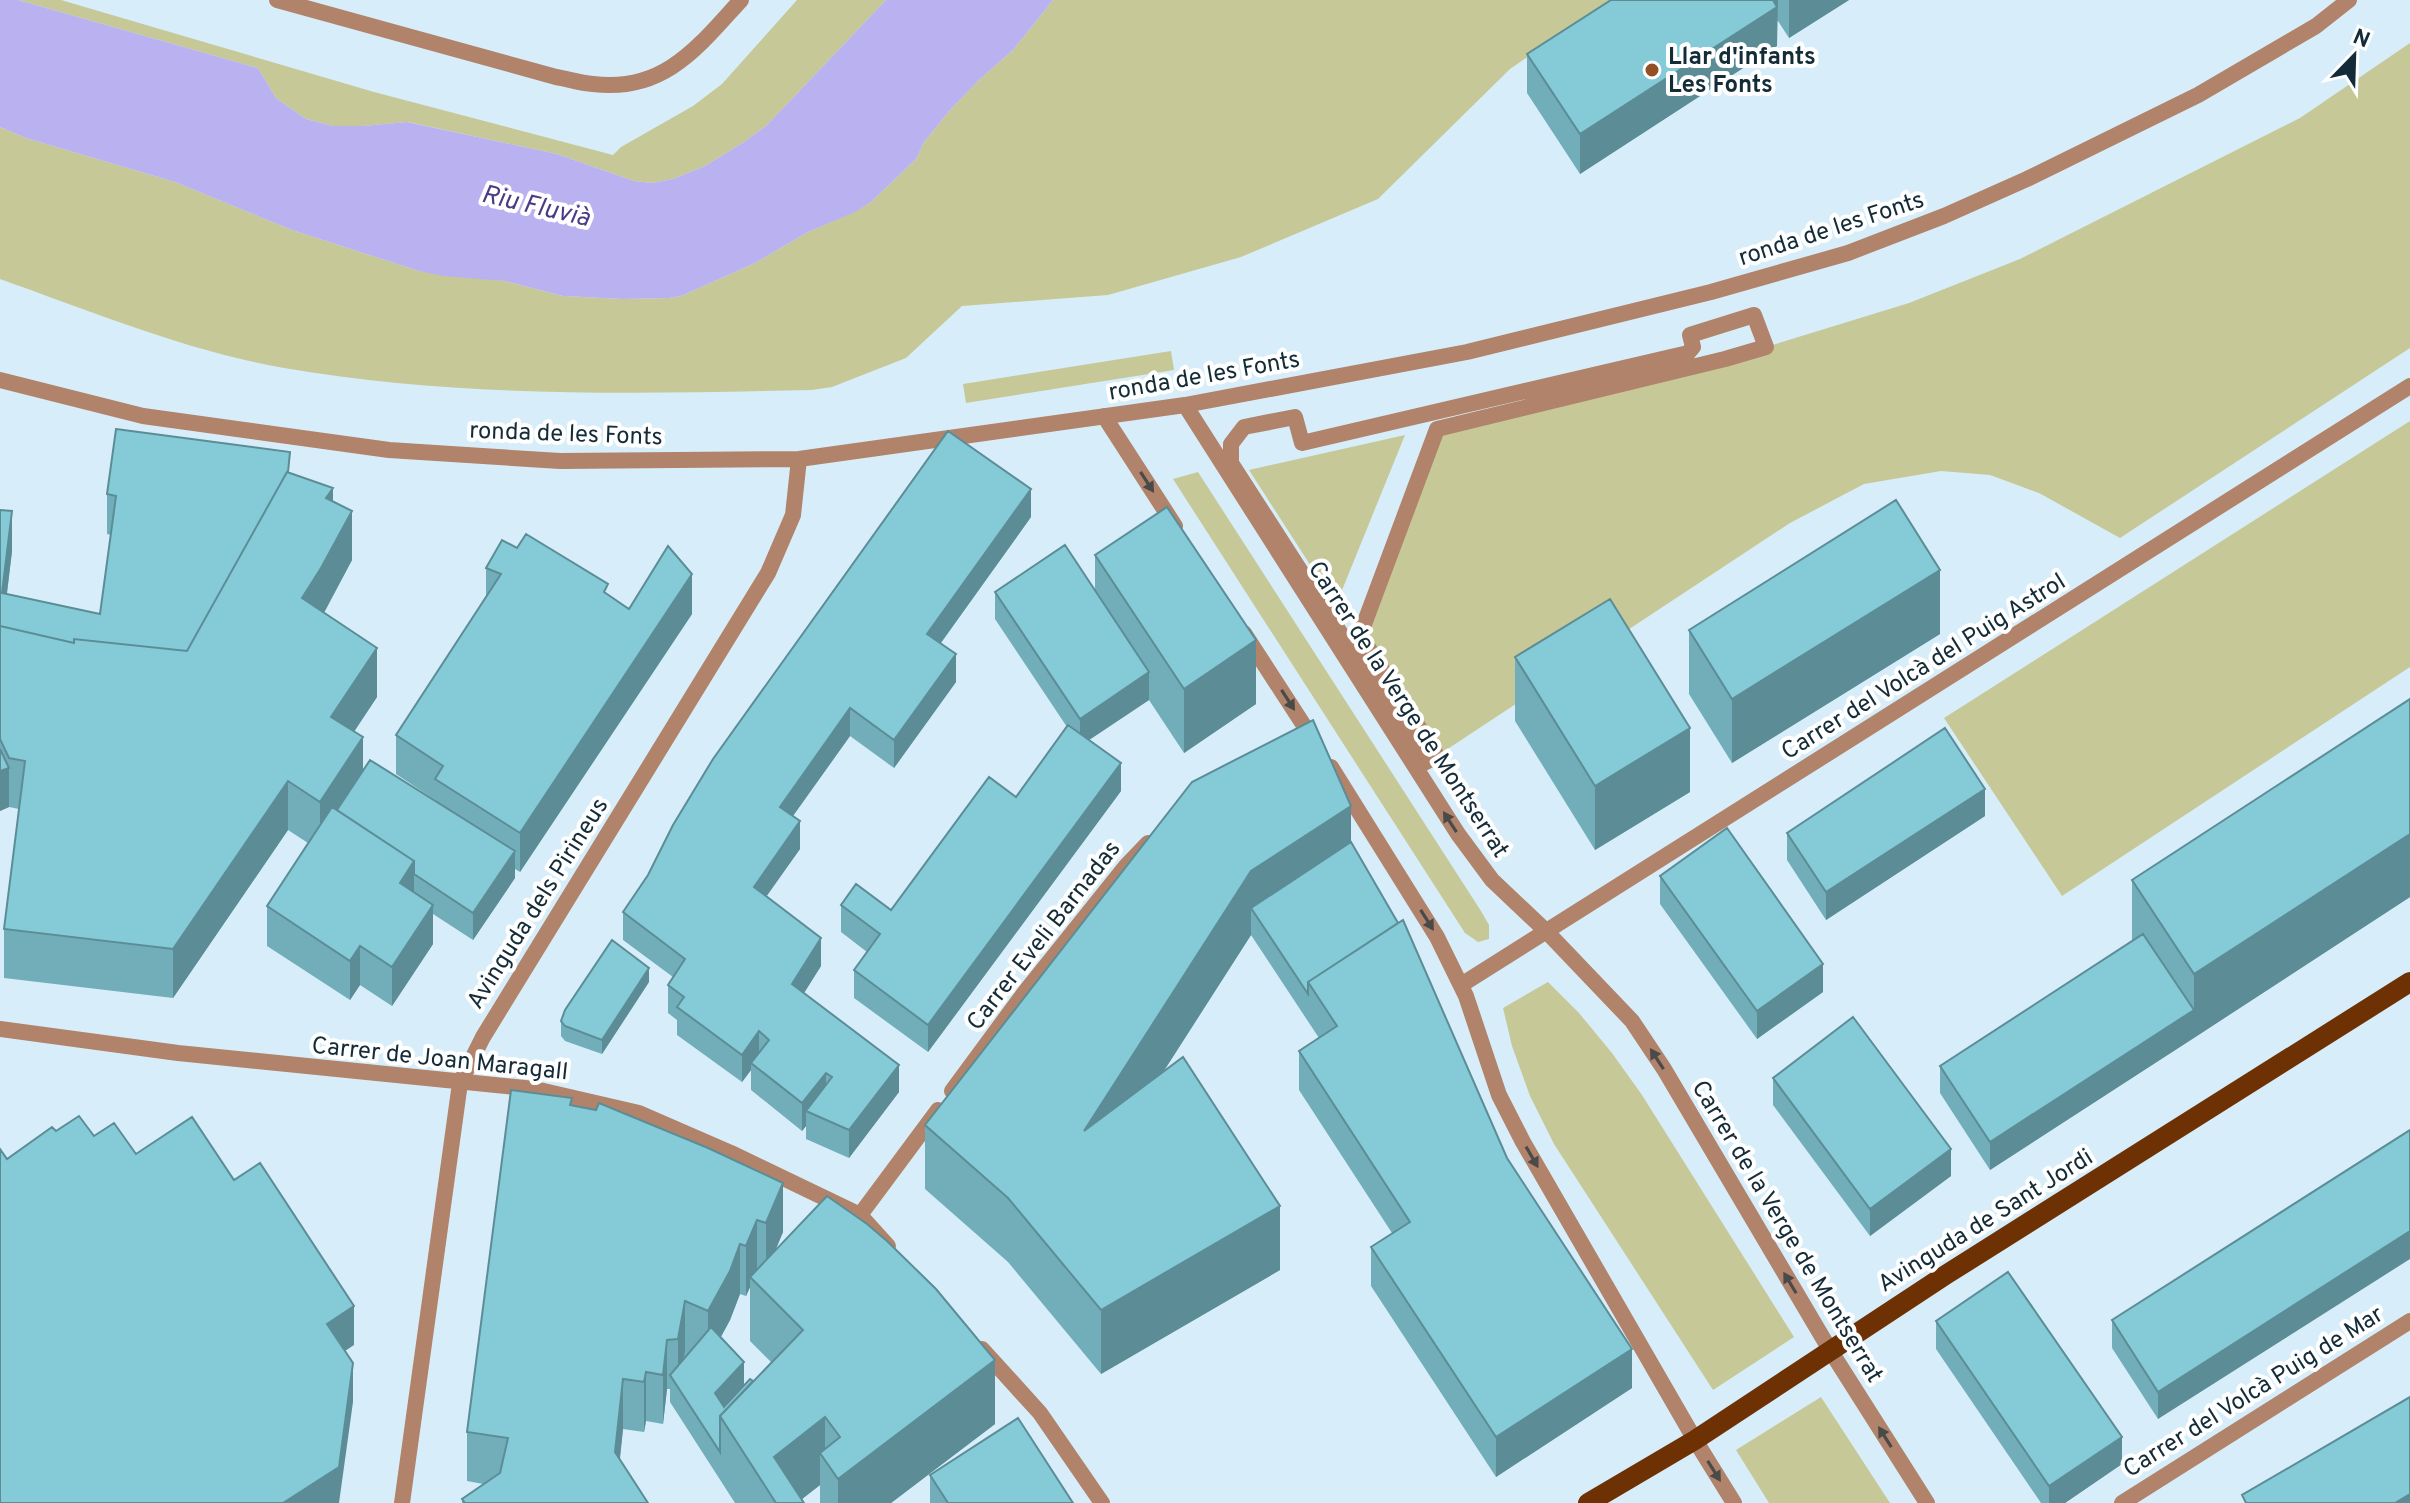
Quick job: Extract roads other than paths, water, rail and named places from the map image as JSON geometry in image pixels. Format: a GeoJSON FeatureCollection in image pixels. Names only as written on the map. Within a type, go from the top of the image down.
{"type":"FeatureCollection","features":[{"type":"Feature","properties":{"kind":"main road","name":"Avinguda de Sant Jordi"},"geometry":{"type":"LineString","coordinates":[[1588,1503],[1695,1440],[1830,1350],[2410,982]]}},
{"type":"Feature","properties":{"kind":"street"},"geometry":{"type":"LineString","coordinates":[[277,0],[556,77],[594,84],[621,84],[663,73],[696,50],[741,0]]}},
{"type":"Feature","properties":{"kind":"street","name":"ronda de les Fonts"},"geometry":{"type":"LineString","coordinates":[[0,380],[143,416],[389,450],[560,461],[799,459],[1185,405],[1467,352],[1697,295],[1848,253],[1944,216],[2027,179],[2198,95],[2316,26],[2349,0]]}},
{"type":"Feature","properties":{"kind":"street"},"geometry":{"type":"LineString","coordinates":[[1754,315],[1766,347],[1437,429],[1360,635],[1437,756],[1424,763],[1231,463],[1231,444],[1244,427],[1254,425],[1295,417],[1302,443],[1688,353],[1693,347],[1690,335],[1754,315]]}},
{"type":"Feature","properties":{"kind":"street","name":"Carrer del Volcà del Puig Astrol"},"geometry":{"type":"LineString","coordinates":[[1461,985],[2410,386]]}},
{"type":"Feature","properties":{"kind":"street","name":"Carrer de la Verge de Montserrat"},"geometry":{"type":"LineString","coordinates":[[1185,405],[1458,834],[1492,880],[1632,1021],[1664,1069],[1830,1350],[1927,1503]]}},
{"type":"Feature","properties":{"kind":"street"},"geometry":{"type":"LineString","coordinates":[[1104,416],[1188,546]]}},
{"type":"Feature","properties":{"kind":"street","name":"Avinguda dels Pirineus"},"geometry":{"type":"LineString","coordinates":[[402,1503],[460,1083],[483,1037],[768,573],[793,515],[799,459]]}},
{"type":"Feature","properties":{"kind":"street"},"geometry":{"type":"LineString","coordinates":[[1238,624],[1308,744],[1437,937],[1461,985],[1499,1095],[1523,1142],[1734,1503]]}},
{"type":"Feature","properties":{"kind":"street","name":"Carrer Eveli Barnadas"},"geometry":{"type":"LineString","coordinates":[[860,1215],[1025,992],[1126,866],[1145,844],[1157,836]]}},
{"type":"Feature","properties":{"kind":"street","name":"Carrer de Joan Maragall"},"geometry":{"type":"LineString","coordinates":[[0,1029],[178,1053],[535,1089],[639,1113],[860,1215],[903,1261]]}},
{"type":"Feature","properties":{"kind":"street","name":"Carrer del Volcà Puig de Mar"},"geometry":{"type":"LineString","coordinates":[[2122,1503],[2410,1321]]}},
{"type":"Feature","properties":{"kind":"street"},"geometry":{"type":"LineString","coordinates":[[966,1332],[1040,1413],[1102,1503]]}},
{"type":"Feature","properties":{"kind":"water","name":"Riu Fluvià"},"geometry":{"type":"Polygon","coordinates":[[[0,0],[18,0],[258,68],[276,98],[306,119],[333,126],[407,122],[557,154],[634,181],[652,183],[673,179],[705,166],[767,125],[886,0],[1053,0],[1013,50],[950,110],[924,142],[916,159],[871,202],[808,232],[755,263],[681,296],[622,299],[563,296],[505,281],[419,271],[292,230],[175,182],[26,138],[0,127],[0,0]]]}},
{"type":"Feature","properties":{"kind":"place","name":"Llar d'infants Les Fonts"},"geometry":{"type":"Point","coordinates":[1652,70]}}]}
